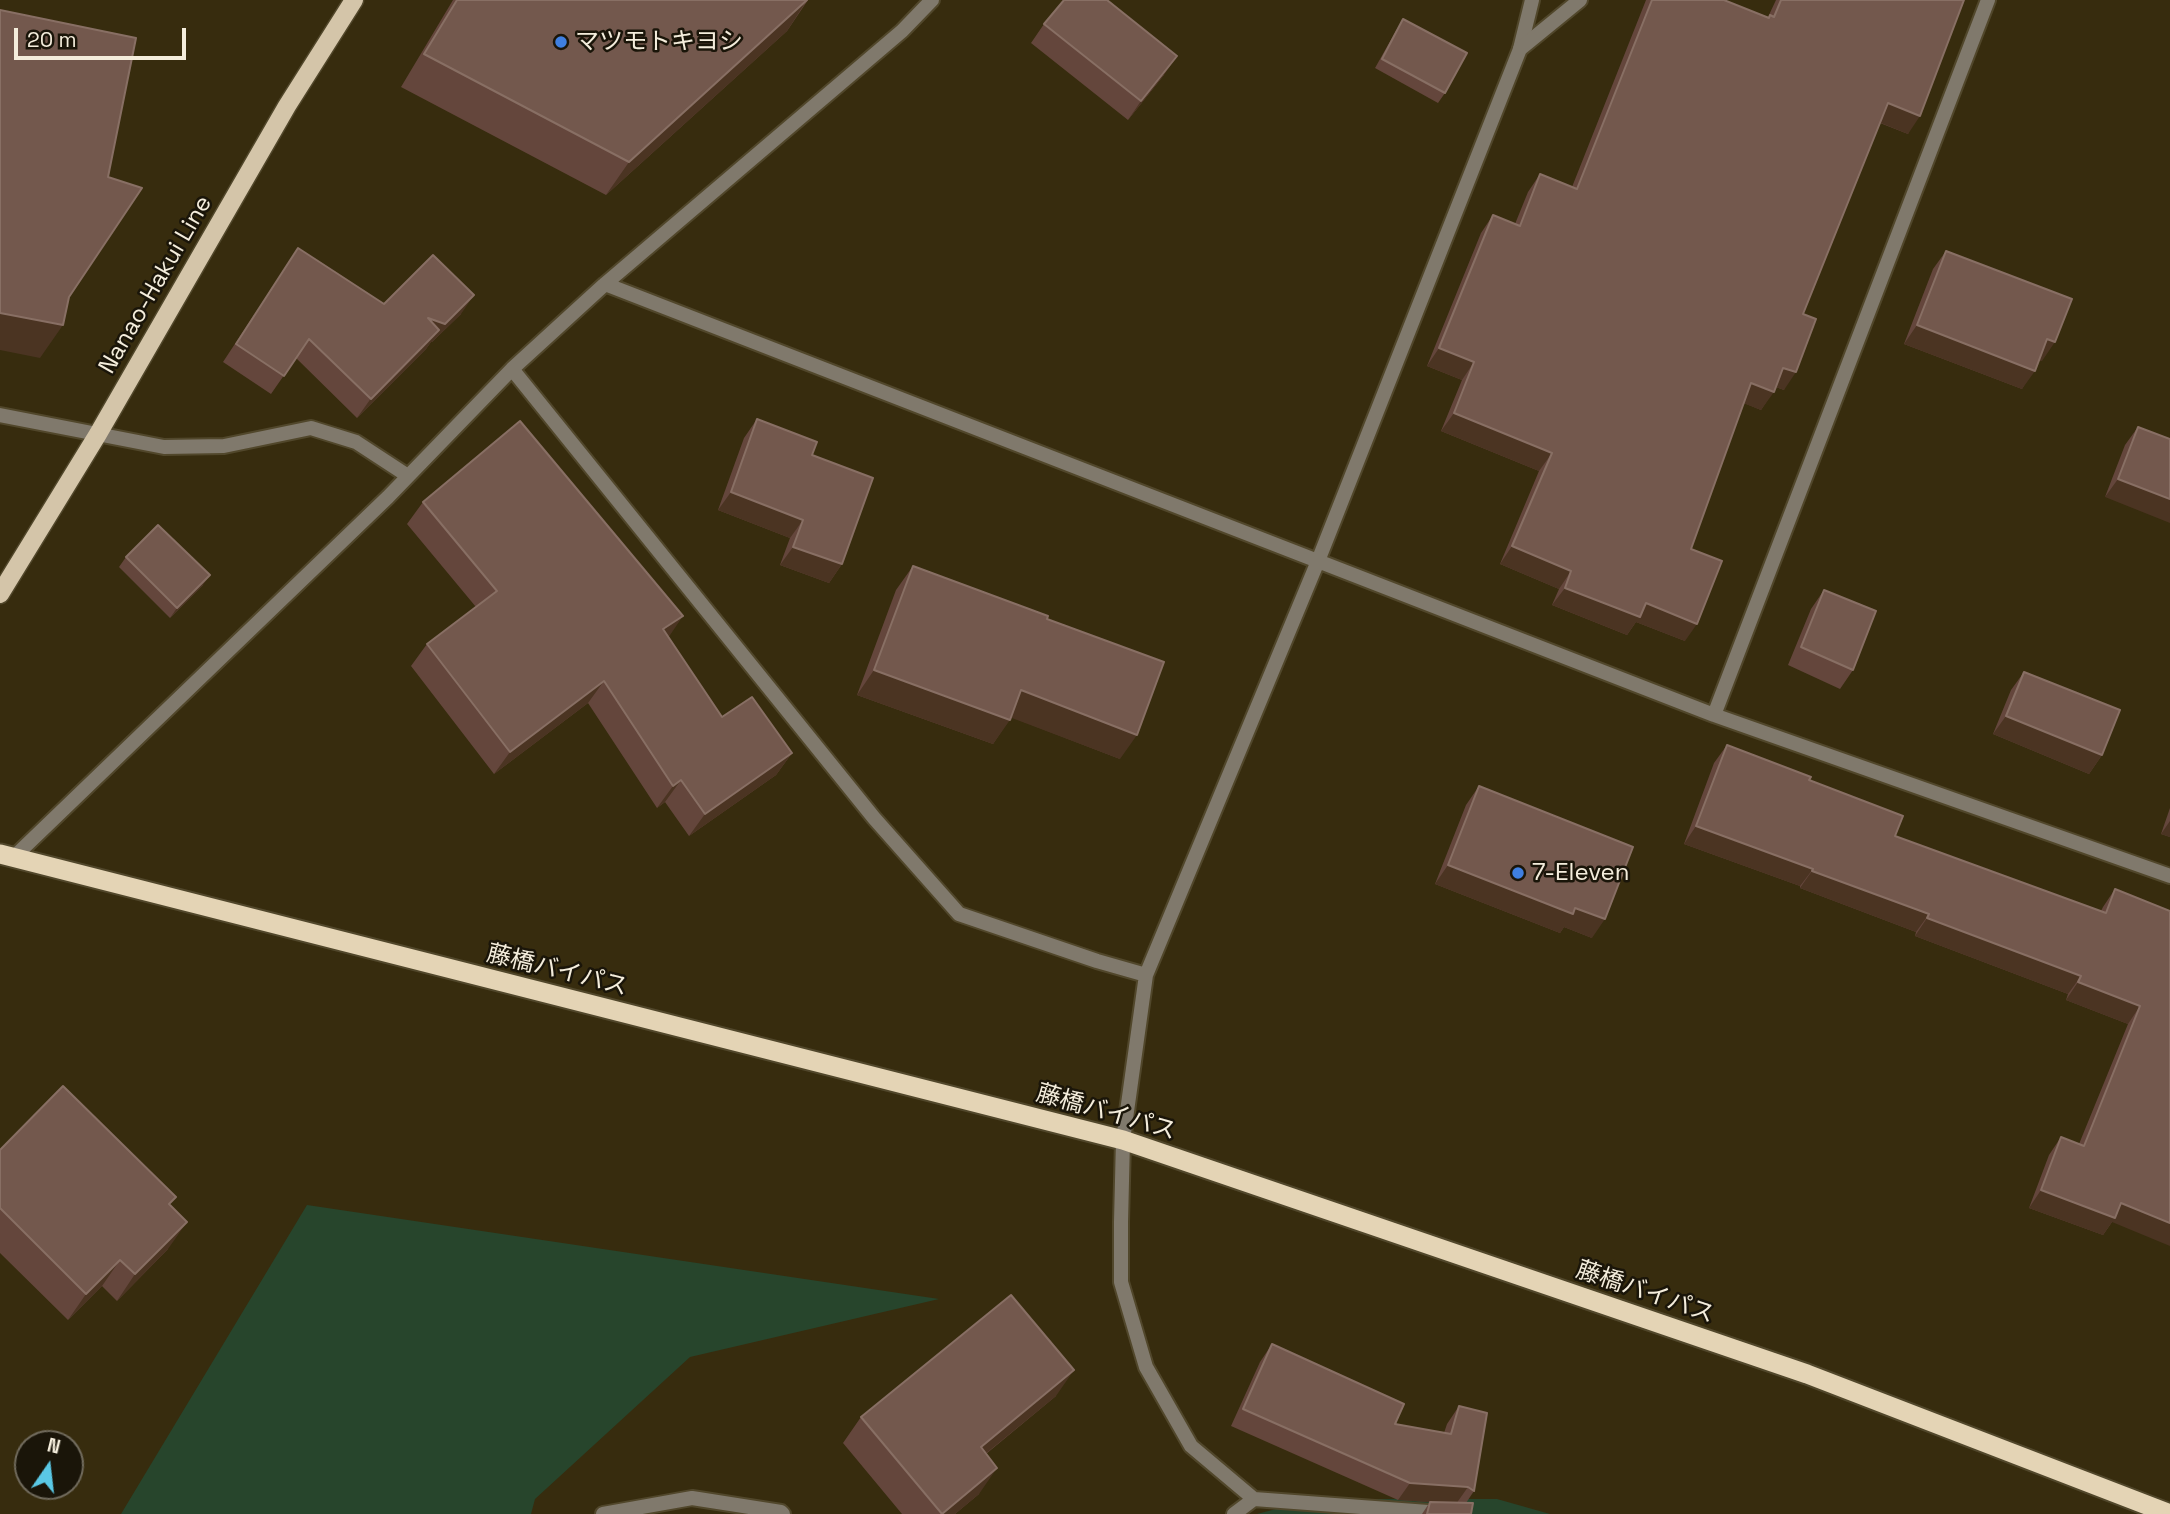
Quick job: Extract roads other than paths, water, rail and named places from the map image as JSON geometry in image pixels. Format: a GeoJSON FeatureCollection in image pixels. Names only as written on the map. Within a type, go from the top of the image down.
{"type":"FeatureCollection","features":[{"type":"Feature","properties":{"kind":"highway","name":"藤橋バイパス"},"geometry":{"type":"LineString","coordinates":[[7,856],[1123,1140],[1807,1374],[2170,1514]]}},
{"type":"Feature","properties":{"kind":"main road","name":"Nanao-Hakui Line"},"geometry":{"type":"LineString","coordinates":[[0,594],[98,434],[287,106],[354,0]]}},
{"type":"Feature","properties":{"kind":"street"},"geometry":{"type":"LineString","coordinates":[[7,856],[193,686],[408,476],[512,369],[605,284],[902,31],[932,0]]}},
{"type":"Feature","properties":{"kind":"street"},"geometry":{"type":"LineString","coordinates":[[1455,1514],[1254,1499],[1191,1446],[1146,1367],[1121,1282],[1123,1140],[1146,975],[1318,561],[1520,49],[1532,0]]}},
{"type":"Feature","properties":{"kind":"street"},"geometry":{"type":"LineString","coordinates":[[1520,49],[1580,0]]}},
{"type":"Feature","properties":{"kind":"street"},"geometry":{"type":"LineString","coordinates":[[1714,715],[1988,0]]}},
{"type":"Feature","properties":{"kind":"street"},"geometry":{"type":"LineString","coordinates":[[605,284],[1714,715],[2170,876]]}},
{"type":"Feature","properties":{"kind":"street"},"geometry":{"type":"LineString","coordinates":[[512,369],[874,818],[959,914],[1146,975]]}},
{"type":"Feature","properties":{"kind":"street"},"geometry":{"type":"LineString","coordinates":[[0,415],[164,447],[224,446],[311,428],[356,442],[408,476]]}},
{"type":"Feature","properties":{"kind":"street"},"geometry":{"type":"LineString","coordinates":[[603,1514],[692,1498],[783,1514]]}},
{"type":"Feature","properties":{"kind":"street"},"geometry":{"type":"LineString","coordinates":[[1234,1514],[1254,1499]]}},
{"type":"Feature","properties":{"kind":"place","name":"マツモトキヨシ"},"geometry":{"type":"Point","coordinates":[561,42]}},
{"type":"Feature","properties":{"kind":"place","name":"7-Eleven"},"geometry":{"type":"Point","coordinates":[1518,873]}}]}
